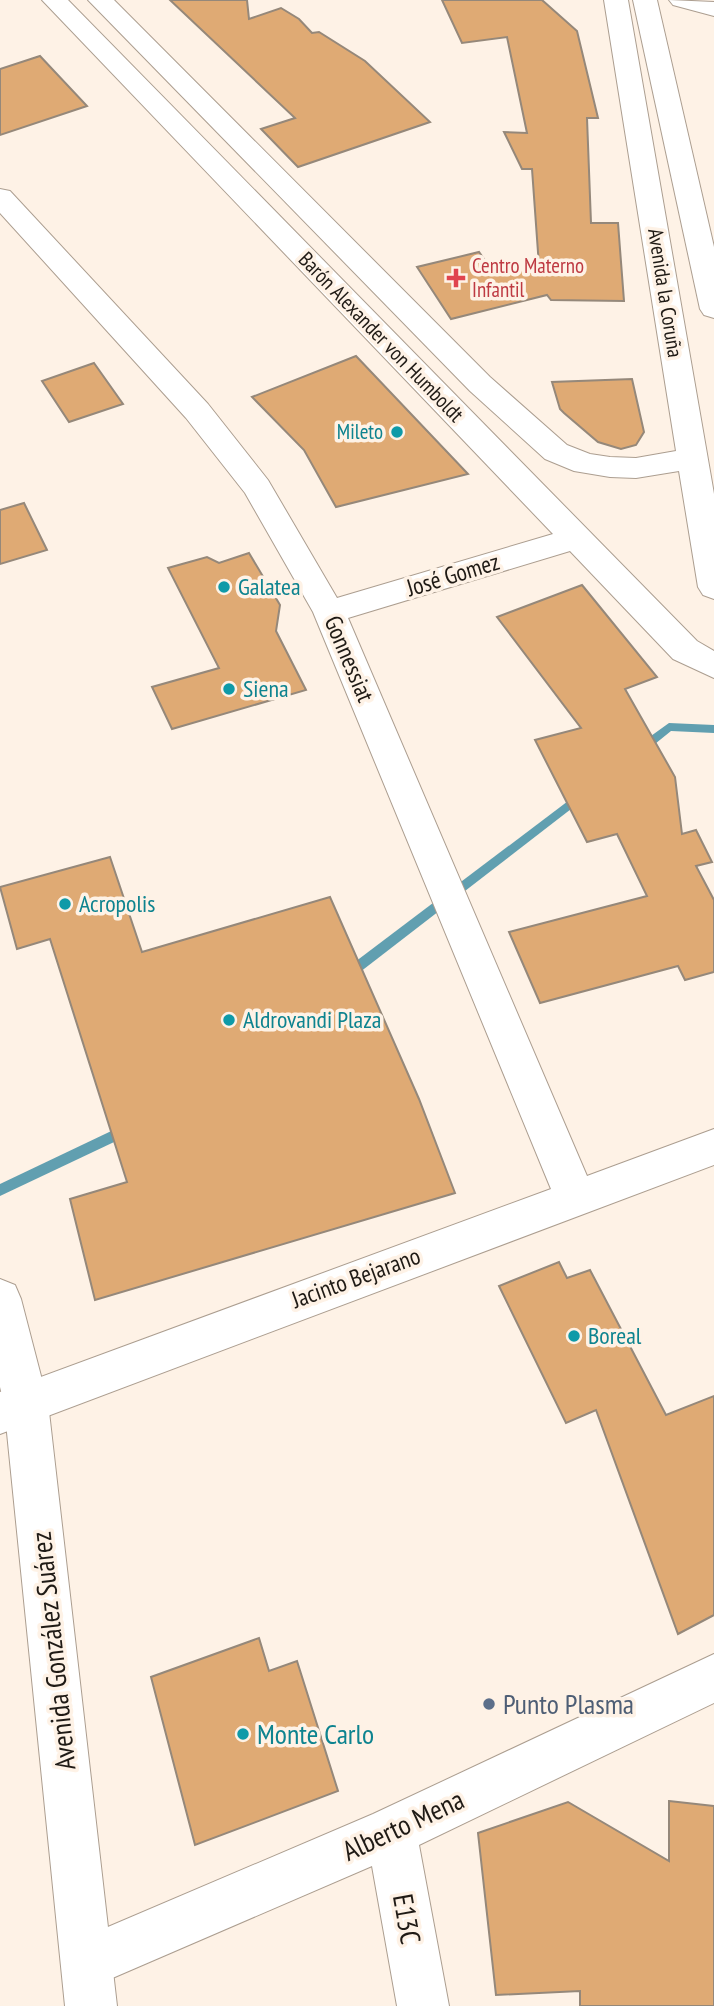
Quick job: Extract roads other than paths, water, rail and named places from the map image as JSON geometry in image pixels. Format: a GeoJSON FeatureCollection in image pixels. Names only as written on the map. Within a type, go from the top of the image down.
{"type":"FeatureCollection","features":[{"type":"Feature","properties":{"kind":"street","name":"Barón Alexander von Humboldt"},"geometry":{"type":"LineString","coordinates":[[54,0],[685,650],[714,666]]}},
{"type":"Feature","properties":{"kind":"street","name":"Barón Alexander von Humboldt"},"geometry":{"type":"LineString","coordinates":[[100,0],[480,384],[556,452],[585,464],[610,467],[636,468],[692,459]]}},
{"type":"Feature","properties":{"kind":"street","name":"Avenida la Coruña"},"geometry":{"type":"LineString","coordinates":[[616,0],[714,587]]}},
{"type":"Feature","properties":{"kind":"street"},"geometry":{"type":"LineString","coordinates":[[624,0],[645,0]]}},
{"type":"Feature","properties":{"kind":"street","name":"Avenida la Coruña"},"geometry":{"type":"LineString","coordinates":[[645,0],[714,309]]}},
{"type":"Feature","properties":{"kind":"street"},"geometry":{"type":"LineString","coordinates":[[681,0],[714,9]]}},
{"type":"Feature","properties":{"kind":"street","name":"Gonnessiat"},"geometry":{"type":"LineString","coordinates":[[0,197],[197,411],[249,476],[329,612],[575,1197]]}},
{"type":"Feature","properties":{"kind":"street","name":"José Gomez"},"geometry":{"type":"LineString","coordinates":[[329,612],[576,538]]}},
{"type":"Feature","properties":{"kind":"street","name":"Jacinto Bejarano"},"geometry":{"type":"LineString","coordinates":[[13,1408],[714,1147]]}},
{"type":"Feature","properties":{"kind":"street","name":"Avenida González Suárez"},"geometry":{"type":"LineString","coordinates":[[0,1299],[90,1985]]}},
{"type":"Feature","properties":{"kind":"street","name":"Alberto Mena"},"geometry":{"type":"LineString","coordinates":[[90,1985],[391,1832],[714,1678]]}},
{"type":"Feature","properties":{"kind":"street","name":"E13C"},"geometry":{"type":"LineString","coordinates":[[391,1832],[423,2006]]}},
{"type":"Feature","properties":{"kind":"waterway"},"geometry":{"type":"LineString","coordinates":[[641,749],[669,727],[714,729]]}},
{"type":"Feature","properties":{"kind":"waterway"},"geometry":{"type":"LineString","coordinates":[[347,975],[580,796]]}},
{"type":"Feature","properties":{"kind":"waterway"},"geometry":{"type":"LineString","coordinates":[[0,1190],[126,1130]]}},
{"type":"Feature","properties":{"kind":"place","name":"Centro Materno Infantil"},"geometry":{"type":"Point","coordinates":[456,278]}},
{"type":"Feature","properties":{"kind":"place","name":"Mileto"},"geometry":{"type":"Point","coordinates":[397,432]}},
{"type":"Feature","properties":{"kind":"place","name":"Galatea"},"geometry":{"type":"Point","coordinates":[224,587]}},
{"type":"Feature","properties":{"kind":"place","name":"Siena"},"geometry":{"type":"Point","coordinates":[229,689]}},
{"type":"Feature","properties":{"kind":"place","name":"Acropolis"},"geometry":{"type":"Point","coordinates":[65,904]}},
{"type":"Feature","properties":{"kind":"place","name":"Aldrovandi Plaza"},"geometry":{"type":"Point","coordinates":[229,1020]}},
{"type":"Feature","properties":{"kind":"place","name":"Boreal"},"geometry":{"type":"Point","coordinates":[574,1336]}},
{"type":"Feature","properties":{"kind":"place","name":"Punto Plasma"},"geometry":{"type":"Point","coordinates":[489,1704]}},
{"type":"Feature","properties":{"kind":"place","name":"Monte Carlo"},"geometry":{"type":"Point","coordinates":[243,1734]}}]}
